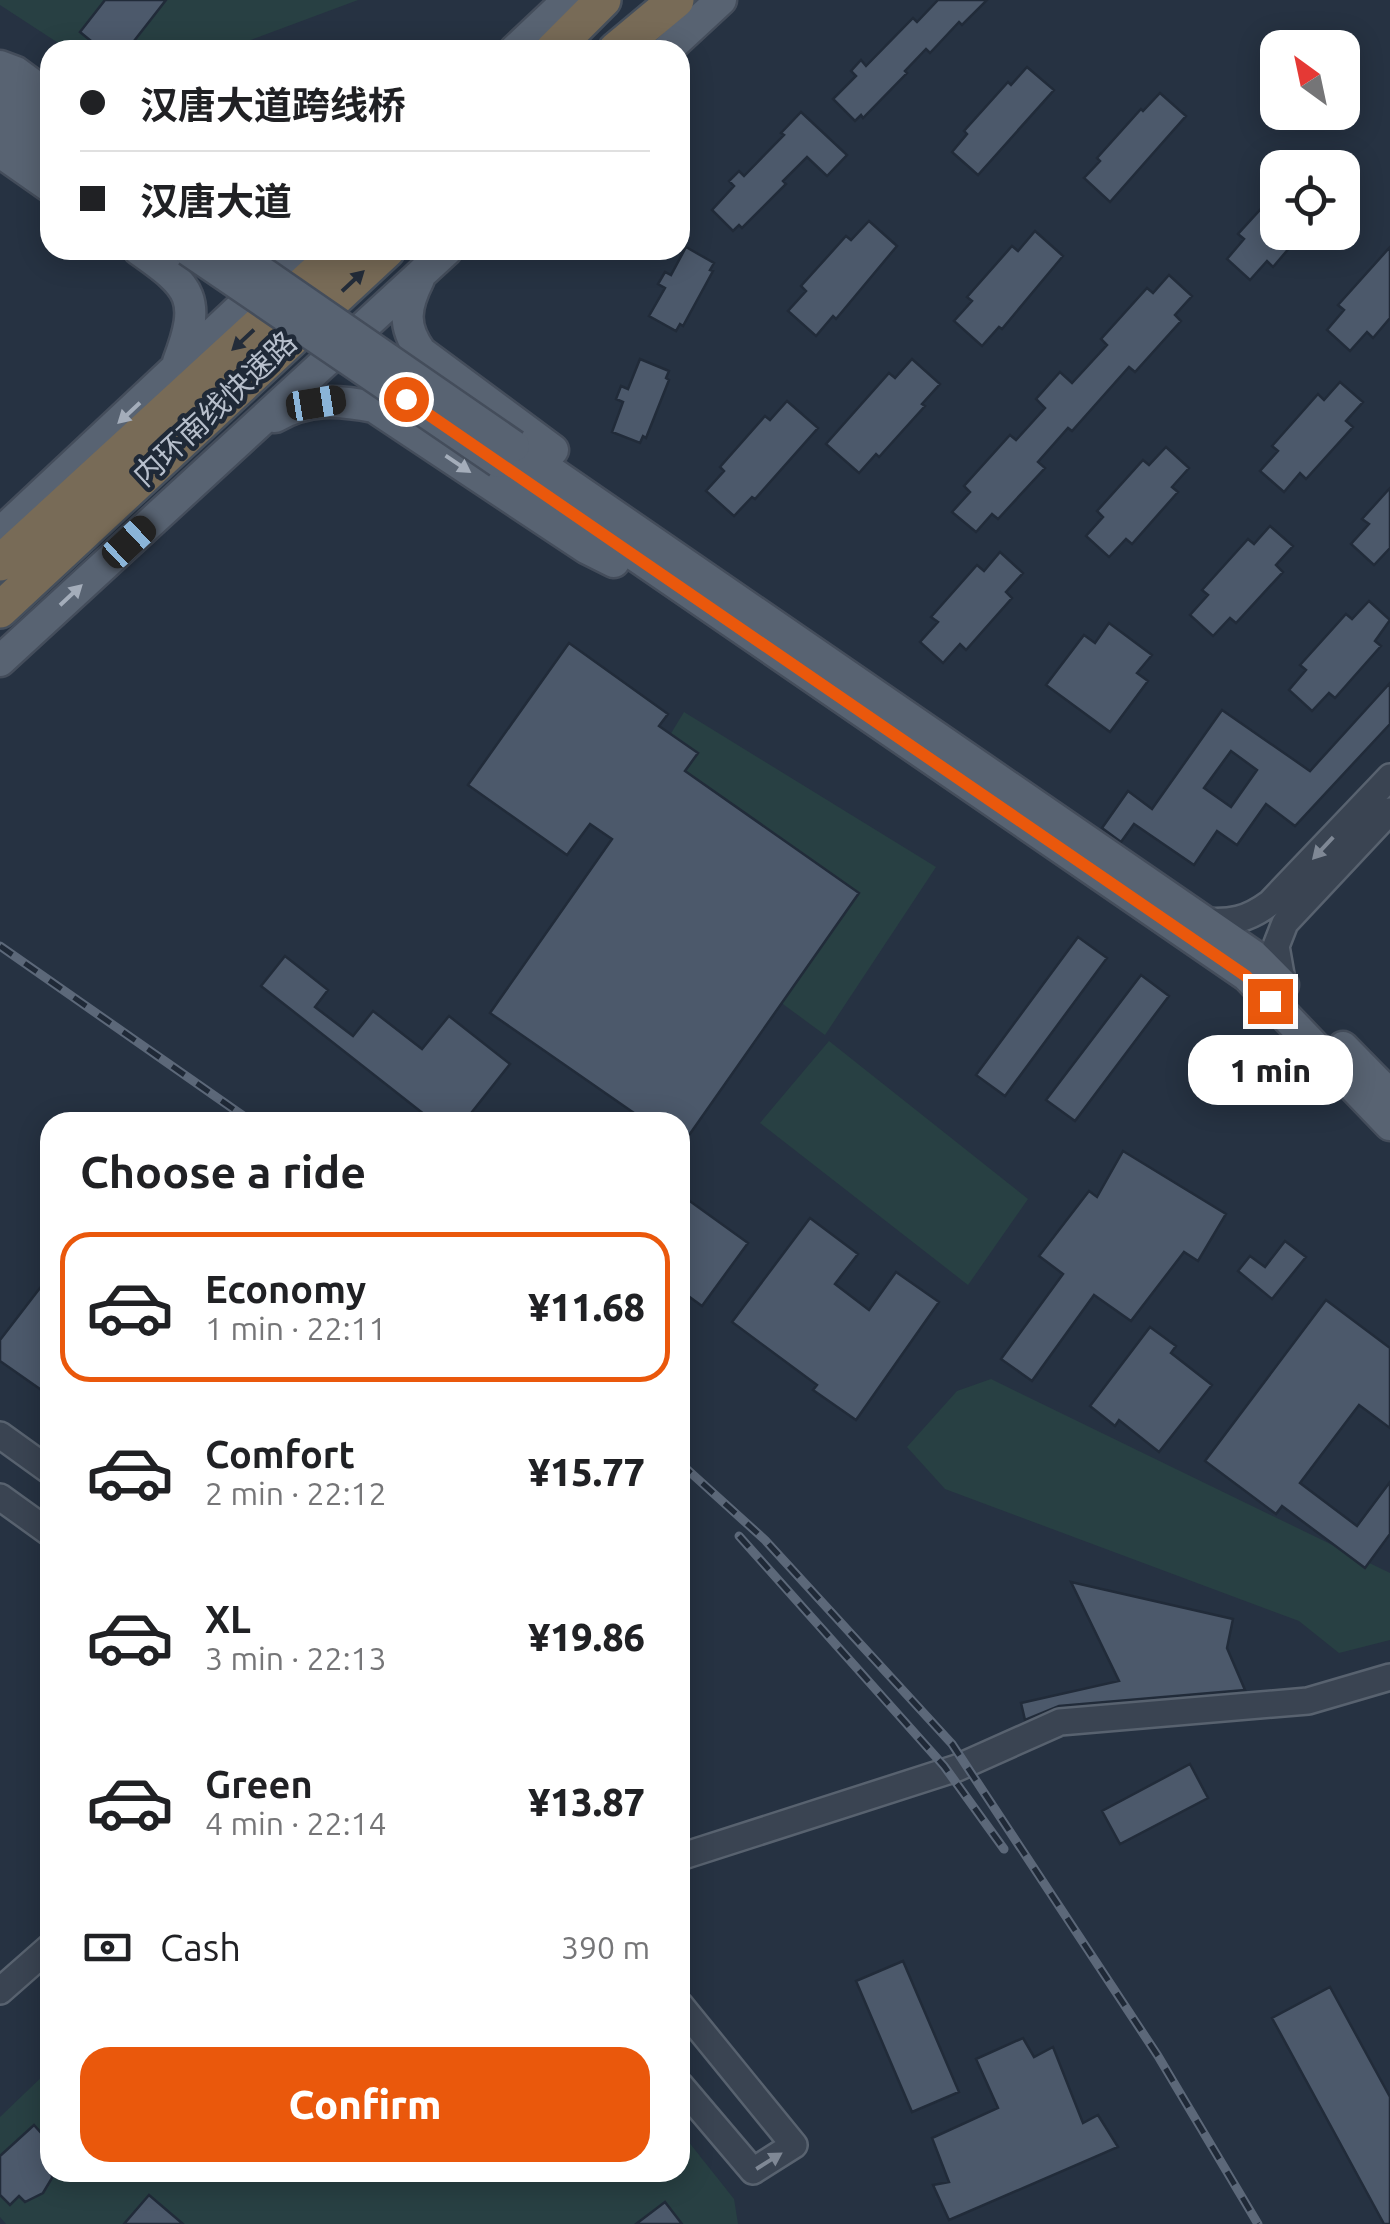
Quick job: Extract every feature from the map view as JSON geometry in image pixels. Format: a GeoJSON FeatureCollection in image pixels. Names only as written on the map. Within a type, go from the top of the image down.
{"type":"FeatureCollection","features":[{"type":"Feature","properties":{"kind":"highway"},"geometry":{"type":"LineString","coordinates":[[563,40],[603,0]]}},
{"type":"Feature","properties":{"kind":"highway"},"geometry":{"type":"LineString","coordinates":[[628,40],[676,0]]}},
{"type":"Feature","properties":{"kind":"highway","name":"内环南线快速路"},"geometry":{"type":"LineString","coordinates":[[0,563],[329,260]]}},
{"type":"Feature","properties":{"kind":"highway","name":"内环南线快速路"},"geometry":{"type":"LineString","coordinates":[[0,610],[376,260]]}},
{"type":"Feature","properties":{"kind":"main road"},"geometry":{"type":"LineString","coordinates":[[526,40],[568,0]]}},
{"type":"Feature","properties":{"kind":"main road"},"geometry":{"type":"LineString","coordinates":[[677,40],[721,0]]}},
{"type":"Feature","properties":{"kind":"main road"},"geometry":{"type":"LineString","coordinates":[[0,66],[40,90]]}},
{"type":"Feature","properties":{"kind":"main road"},"geometry":{"type":"LineString","coordinates":[[0,89],[40,117]]}},
{"type":"Feature","properties":{"kind":"main road"},"geometry":{"type":"LineString","coordinates":[[0,120],[40,149]]}},
{"type":"Feature","properties":{"kind":"main road"},"geometry":{"type":"LineString","coordinates":[[0,152],[40,180]]}},
{"type":"Feature","properties":{"kind":"main road"},"geometry":{"type":"LineString","coordinates":[[182,263],[197,289],[217,288],[236,278],[239,260]]}},
{"type":"Feature","properties":{"kind":"main road"},"geometry":{"type":"LineString","coordinates":[[244,260],[506,454],[1246,976],[1390,1125]]}},
{"type":"Feature","properties":{"kind":"main road"},"geometry":{"type":"LineString","coordinates":[[0,533],[291,260]]}},
{"type":"Feature","properties":{"kind":"main road"},"geometry":{"type":"LineString","coordinates":[[0,661],[437,260]]}},
{"type":"Feature","properties":{"kind":"main road"},"geometry":{"type":"LineString","coordinates":[[175,369],[189,332],[192,304],[182,263]]}},
{"type":"Feature","properties":{"kind":"main road"},"geometry":{"type":"LineString","coordinates":[[182,263],[506,454]]}},
{"type":"Feature","properties":{"kind":"main road"},"geometry":{"type":"LineString","coordinates":[[423,272],[408,302],[406,323],[421,352],[622,500],[694,586]]}},
{"type":"Feature","properties":{"kind":"main road"},"geometry":{"type":"LineString","coordinates":[[374,408],[362,389],[362,372],[377,355],[402,347],[421,352]]}},
{"type":"Feature","properties":{"kind":"main road"},"geometry":{"type":"LineString","coordinates":[[246,433],[294,406],[337,400],[374,408],[586,548],[694,586],[1253,955],[1390,1095]]}},
{"type":"Feature","properties":{"kind":"street"},"geometry":{"type":"LineString","coordinates":[[1203,921],[1231,922],[1252,917],[1390,777]]}},
{"type":"Feature","properties":{"kind":"street"},"geometry":{"type":"LineString","coordinates":[[1283,986],[1276,946],[1286,924],[1390,812]]}},
{"type":"Feature","properties":{"kind":"street"},"geometry":{"type":"LineString","coordinates":[[0,1435],[40,1463]]}},
{"type":"Feature","properties":{"kind":"street"},"geometry":{"type":"LineString","coordinates":[[0,1497],[40,1526]]}},
{"type":"Feature","properties":{"kind":"street"},"geometry":{"type":"LineString","coordinates":[[690,1853],[957,1768],[1060,1722],[1308,1701],[1390,1677]]}},
{"type":"Feature","properties":{"kind":"street"},"geometry":{"type":"LineString","coordinates":[[0,1991],[40,1956]]}},
{"type":"Feature","properties":{"kind":"street"},"geometry":{"type":"LineString","coordinates":[[690,2017],[794,2145],[753,2171],[690,2097]]}},
{"type":"Feature","properties":{"kind":"green space"},"geometry":{"type":"Polygon","coordinates":[[[0,0],[358,0],[251,40],[54,40],[0,5],[0,0]]]}},
{"type":"Feature","properties":{"kind":"green space"},"geometry":{"type":"Polygon","coordinates":[[[684,712],[936,867],[825,1035],[772,996],[647,773],[684,712]]]}},
{"type":"Feature","properties":{"kind":"green space"},"geometry":{"type":"Polygon","coordinates":[[[829,1041],[1028,1199],[968,1285],[760,1123],[829,1041]]]}},
{"type":"Feature","properties":{"kind":"green space"},"geometry":{"type":"Polygon","coordinates":[[[991,1379],[1390,1573],[1390,1640],[1339,1653],[1299,1621],[945,1489],[907,1447],[957,1391],[991,1379]]]}},
{"type":"Feature","properties":{"kind":"green space"},"geometry":{"type":"Polygon","coordinates":[[[40,2079],[40,2182],[690,2182],[690,2144],[734,2199],[738,2224],[6,2224],[0,2217],[0,2117],[40,2079]]]}},
{"type":"Feature","properties":{"kind":"building"},"geometry":{"type":"Polygon","coordinates":[[[105,0],[166,0],[135,40],[90,40],[80,32],[105,0]]]}},
{"type":"Feature","properties":{"kind":"building"},"geometry":{"type":"Polygon","coordinates":[[[938,0],[987,0],[930,53],[926,49],[863,118],[861,115],[855,121],[833,99],[856,76],[851,71],[861,60],[866,66],[913,18],[917,22],[938,0]]]}},
{"type":"Feature","properties":{"kind":"building"},"geometry":{"type":"Polygon","coordinates":[[[1027,67],[1054,90],[978,175],[952,152],[967,134],[964,131],[1008,82],[1011,85],[1027,67]]]}},
{"type":"Feature","properties":{"kind":"building"},"geometry":{"type":"Polygon","coordinates":[[[1160,93],[1186,116],[1110,202],[1084,178],[1100,161],[1097,158],[1160,93]]]}},
{"type":"Feature","properties":{"kind":"building"},"geometry":{"type":"Polygon","coordinates":[[[801,112],[847,155],[827,176],[807,157],[742,228],[739,225],[733,231],[712,210],[734,186],[729,181],[739,171],[744,176],[801,112]]]}},
{"type":"Feature","properties":{"kind":"building"},"geometry":{"type":"Polygon","coordinates":[[[1260,210],[1260,250],[1288,250],[1273,267],[1267,261],[1250,280],[1227,259],[1244,239],[1238,234],[1260,210]]]}},
{"type":"Feature","properties":{"kind":"building"},"geometry":{"type":"Polygon","coordinates":[[[869,221],[897,246],[836,319],[833,316],[816,336],[788,311],[806,291],[801,286],[846,236],[851,240],[869,221]]]}},
{"type":"Feature","properties":{"kind":"building"},"geometry":{"type":"Polygon","coordinates":[[[1035,231],[1063,256],[1002,329],[999,327],[982,346],[954,321],[972,301],[967,297],[1012,246],[1018,251],[1035,231]]]}},
{"type":"Feature","properties":{"kind":"building"},"geometry":{"type":"Polygon","coordinates":[[[1390,247],[1390,318],[1373,338],[1367,332],[1350,351],[1327,330],[1344,310],[1338,305],[1390,247]]]}},
{"type":"Feature","properties":{"kind":"building"},"geometry":{"type":"Polygon","coordinates":[[[690,249],[714,263],[683,326],[680,324],[676,331],[649,316],[665,288],[658,284],[665,272],[671,275],[679,260],[690,260],[690,249]]]}},
{"type":"Feature","properties":{"kind":"building"},"geometry":{"type":"Polygon","coordinates":[[[1169,275],[1192,296],[1175,315],[1181,321],[1135,372],[1129,367],[1072,431],[1068,428],[1038,462],[1045,468],[998,519],[992,514],[976,532],[952,512],[970,492],[964,486],[1010,435],[1016,440],[1045,408],[1036,399],[1060,372],[1072,383],[1107,345],[1101,339],[1147,288],[1153,293],[1169,275]]]}},
{"type":"Feature","properties":{"kind":"building"},"geometry":{"type":"Polygon","coordinates":[[[640,359],[669,371],[669,380],[646,438],[643,436],[640,443],[612,432],[623,402],[616,399],[621,386],[628,389],[640,359]]]}},
{"type":"Feature","properties":{"kind":"building"},"geometry":{"type":"Polygon","coordinates":[[[912,359],[940,384],[879,457],[876,454],[859,473],[826,444],[889,373],[895,378],[912,359]]]}},
{"type":"Feature","properties":{"kind":"building"},"geometry":{"type":"Polygon","coordinates":[[[1340,382],[1363,402],[1346,421],[1353,427],[1306,479],[1300,473],[1284,492],[1260,471],[1278,451],[1272,446],[1318,394],[1324,400],[1340,382]]]}},
{"type":"Feature","properties":{"kind":"building"},"geometry":{"type":"Polygon","coordinates":[[[787,401],[818,428],[755,499],[752,497],[734,516],[706,491],[724,471],[720,467],[765,416],[770,420],[787,401]]]}},
{"type":"Feature","properties":{"kind":"building"},"geometry":{"type":"Polygon","coordinates":[[[1166,447],[1189,468],[1172,487],[1178,492],[1132,544],[1126,539],[1109,557],[1086,536],[1103,517],[1097,511],[1143,460],[1149,465],[1166,447]]]}},
{"type":"Feature","properties":{"kind":"building"},"geometry":{"type":"Polygon","coordinates":[[[1390,488],[1390,548],[1374,565],[1351,544],[1369,524],[1362,519],[1390,488]]]}},
{"type":"Feature","properties":{"kind":"building"},"geometry":{"type":"Polygon","coordinates":[[[1270,526],[1293,546],[1276,565],[1283,572],[1236,623],[1230,618],[1213,636],[1190,615],[1208,595],[1202,590],[1248,539],[1254,544],[1270,526]]]}},
{"type":"Feature","properties":{"kind":"building"},"geometry":{"type":"Polygon","coordinates":[[[1000,552],[1023,573],[1006,592],[1012,598],[966,650],[960,644],[943,663],[920,642],[938,622],[931,617],[977,565],[984,571],[1000,552]]]}},
{"type":"Feature","properties":{"kind":"building"},"geometry":{"type":"Polygon","coordinates":[[[1369,601],[1390,620],[1375,641],[1381,646],[1335,698],[1329,693],[1312,711],[1289,690],[1306,670],[1300,665],[1346,614],[1352,619],[1369,601]]]}},
{"type":"Feature","properties":{"kind":"building"},"geometry":{"type":"Polygon","coordinates":[[[1109,623],[1152,655],[1137,673],[1148,681],[1110,732],[1046,685],[1084,635],[1095,643],[1109,623]]]}},
{"type":"Feature","properties":{"kind":"building"},"geometry":{"type":"Polygon","coordinates":[[[569,643],[668,714],[659,726],[698,753],[685,771],[859,893],[690,1134],[690,1112],[633,1112],[490,1013],[612,839],[590,824],[567,855],[468,785],[569,643]]]}},
{"type":"Feature","properties":{"kind":"building"},"geometry":{"type":"Polygon","coordinates":[[[1390,683],[1390,724],[1295,826],[1266,804],[1237,845],[1217,831],[1194,865],[1134,824],[1121,842],[1102,828],[1128,791],[1152,809],[1222,710],[1310,771],[1390,683]],[[1231,751],[1204,788],[1231,807],[1257,770],[1231,751]]]}},
{"type":"Feature","properties":{"kind":"building"},"geometry":{"type":"Polygon","coordinates":[[[1078,937],[1107,958],[1005,1096],[976,1075],[1078,937]]]}},
{"type":"Feature","properties":{"kind":"building"},"geometry":{"type":"Polygon","coordinates":[[[285,956],[328,990],[315,1007],[353,1036],[373,1011],[422,1049],[449,1016],[510,1064],[472,1112],[421,1112],[261,986],[285,956]]]}},
{"type":"Feature","properties":{"kind":"building"},"geometry":{"type":"Polygon","coordinates":[[[1141,975],[1169,996],[1075,1121],[1046,1100],[1141,975]]]}},
{"type":"Feature","properties":{"kind":"building"},"geometry":{"type":"Polygon","coordinates":[[[1123,1151],[1226,1214],[1198,1261],[1184,1252],[1131,1321],[1094,1295],[1032,1381],[1001,1359],[1063,1274],[1039,1256],[1089,1191],[1097,1197],[1123,1151]]]}},
{"type":"Feature","properties":{"kind":"building"},"geometry":{"type":"Polygon","coordinates":[[[690,1201],[748,1243],[702,1306],[690,1297],[690,1201]]]}},
{"type":"Feature","properties":{"kind":"building"},"geometry":{"type":"Polygon","coordinates":[[[810,1218],[858,1254],[835,1284],[869,1310],[896,1272],[939,1302],[856,1420],[813,1390],[817,1385],[732,1322],[810,1218]]]}},
{"type":"Feature","properties":{"kind":"building"},"geometry":{"type":"Polygon","coordinates":[[[1285,1241],[1306,1257],[1272,1299],[1238,1271],[1250,1256],[1265,1267],[1285,1241]]]}},
{"type":"Feature","properties":{"kind":"building"},"geometry":{"type":"Polygon","coordinates":[[[40,1288],[40,1389],[0,1361],[0,1340],[40,1288]]]}},
{"type":"Feature","properties":{"kind":"building"},"geometry":{"type":"Polygon","coordinates":[[[1326,1300],[1390,1348],[1390,1428],[1359,1405],[1300,1483],[1357,1526],[1390,1482],[1390,1534],[1365,1568],[1282,1506],[1276,1514],[1205,1461],[1326,1300]]]}},
{"type":"Feature","properties":{"kind":"building"},"geometry":{"type":"Polygon","coordinates":[[[1150,1327],[1176,1346],[1171,1353],[1212,1385],[1159,1452],[1119,1420],[1115,1426],[1090,1406],[1150,1327]]]}},
{"type":"Feature","properties":{"kind":"building"},"geometry":{"type":"Polygon","coordinates":[[[1071,1582],[1233,1619],[1227,1648],[1245,1690],[1059,1706],[1025,1720],[1021,1703],[1119,1681],[1071,1582]]]}},
{"type":"Feature","properties":{"kind":"building"},"geometry":{"type":"Polygon","coordinates":[[[1190,1764],[1208,1798],[1120,1844],[1102,1811],[1190,1764]]]}},
{"type":"Feature","properties":{"kind":"building"},"geometry":{"type":"Polygon","coordinates":[[[903,1961],[959,2092],[912,2112],[856,1981],[903,1961]]]}},
{"type":"Feature","properties":{"kind":"building"},"geometry":{"type":"Polygon","coordinates":[[[1330,1987],[1390,2097],[1390,2224],[1384,2224],[1272,2018],[1330,1987]]]}},
{"type":"Feature","properties":{"kind":"building"},"geometry":{"type":"Polygon","coordinates":[[[1023,2038],[1034,2057],[1053,2047],[1083,2123],[1098,2115],[1118,2147],[949,2220],[933,2185],[949,2182],[932,2138],[998,2108],[976,2059],[1023,2038]]]}},
{"type":"Feature","properties":{"kind":"building"},"geometry":{"type":"Polygon","coordinates":[[[34,2125],[40,2132],[40,2182],[50,2182],[43,2193],[25,2202],[19,2196],[10,2205],[0,2195],[0,2156],[34,2125]]]}},
{"type":"Feature","properties":{"kind":"building"},"geometry":{"type":"Polygon","coordinates":[[[149,2195],[183,2224],[124,2224],[149,2195]]]}},
{"type":"Feature","properties":{"kind":"building"},"geometry":{"type":"Polygon","coordinates":[[[665,2202],[682,2224],[636,2224],[665,2202]]]}},
{"type":"Feature","properties":{"kind":"railway"},"geometry":{"type":"LineString","coordinates":[[0,946],[238,1112]]}},
{"type":"Feature","properties":{"kind":"railway"},"geometry":{"type":"LineString","coordinates":[[690,1472],[765,1540],[952,1744],[1158,2056],[1258,2224]]}},
{"type":"Feature","properties":{"kind":"railway"},"geometry":{"type":"LineString","coordinates":[[739,1536],[944,1766],[1004,1849]]}},
{"type":"Feature","properties":{"kind":"route"},"geometry":{"type":"LineString","coordinates":[[406,399],[1246,976],[1270,1001]]}}]}
